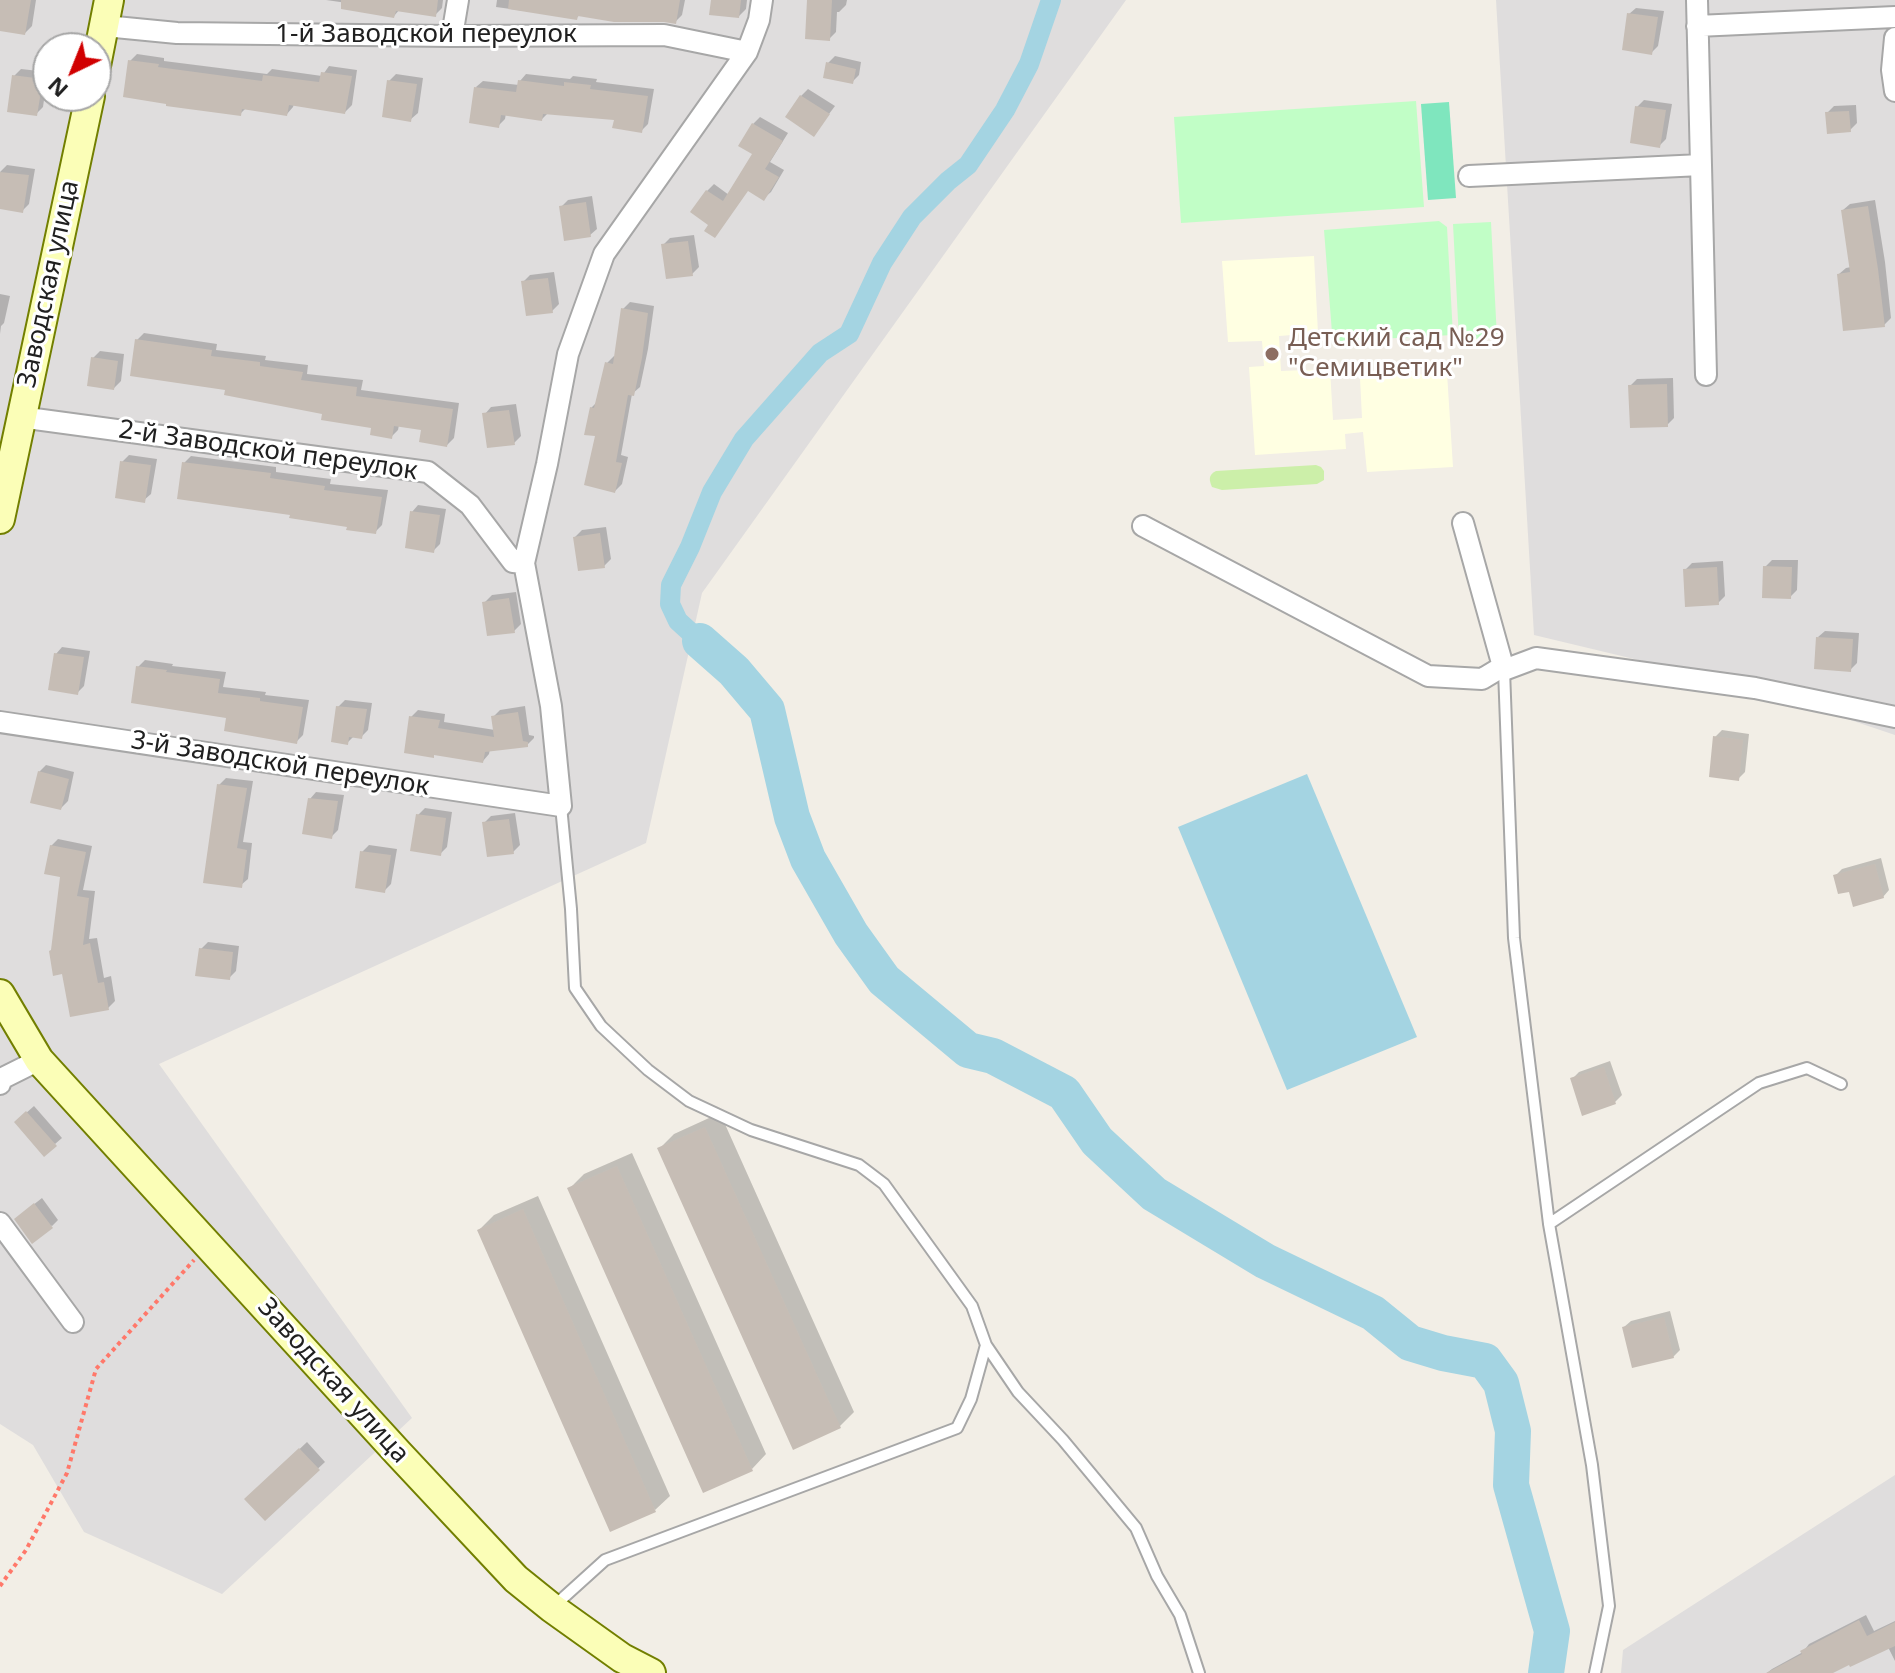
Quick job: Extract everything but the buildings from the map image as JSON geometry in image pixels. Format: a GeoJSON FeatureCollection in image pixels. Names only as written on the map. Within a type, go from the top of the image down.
{"type":"FeatureCollection","features":[{"type":"Feature","properties":{"kind":"main road","name":"Заводская улица"},"geometry":{"type":"LineString","coordinates":[[0,519],[87,112]]}},
{"type":"Feature","properties":{"kind":"main road","name":"Заводская улица"},"geometry":{"type":"LineString","coordinates":[[0,994],[39,1060],[506,1567],[552,1608],[622,1658],[651,1673]]}},
{"type":"Feature","properties":{"kind":"street"},"geometry":{"type":"LineString","coordinates":[[452,36],[458,0]]}},
{"type":"Feature","properties":{"kind":"street"},"geometry":{"type":"LineString","coordinates":[[561,806],[551,706],[524,563],[568,354],[604,254],[747,52],[759,20],[762,0]]}},
{"type":"Feature","properties":{"kind":"street"},"geometry":{"type":"LineString","coordinates":[[1697,0],[1706,375]]}},
{"type":"Feature","properties":{"kind":"street","name":"1-й Заводской переулок"},"geometry":{"type":"LineString","coordinates":[[107,13],[177,33],[664,35],[747,52]]}},
{"type":"Feature","properties":{"kind":"street"},"geometry":{"type":"LineString","coordinates":[[1697,26],[1895,17]]}},
{"type":"Feature","properties":{"kind":"street"},"geometry":{"type":"LineString","coordinates":[[1895,38],[1892,70],[1895,91]]}},
{"type":"Feature","properties":{"kind":"street"},"geometry":{"type":"LineString","coordinates":[[1469,176],[1701,165]]}},
{"type":"Feature","properties":{"kind":"street","name":"2-й Заводской переулок"},"geometry":{"type":"LineString","coordinates":[[20,417],[428,472],[470,505],[513,562],[524,563]]}},
{"type":"Feature","properties":{"kind":"street"},"geometry":{"type":"LineString","coordinates":[[1463,523],[1504,670]]}},
{"type":"Feature","properties":{"kind":"street"},"geometry":{"type":"LineString","coordinates":[[1143,526],[1428,676],[1482,679],[1497,670],[1536,658],[1755,688],[1895,717]]}},
{"type":"Feature","properties":{"kind":"street","name":"3-й Заводской переулок"},"geometry":{"type":"LineString","coordinates":[[0,722],[561,806]]}},
{"type":"Feature","properties":{"kind":"street"},"geometry":{"type":"LineString","coordinates":[[0,1084],[1,1079],[39,1060]]}},
{"type":"Feature","properties":{"kind":"street"},"geometry":{"type":"LineString","coordinates":[[0,1223],[73,1322]]}},
{"type":"Feature","properties":{"kind":"lane"},"geometry":{"type":"LineString","coordinates":[[1504,670],[1514,938],[1549,1224],[1592,1465],[1609,1606],[1595,1673]]}},
{"type":"Feature","properties":{"kind":"lane"},"geometry":{"type":"LineString","coordinates":[[561,806],[575,988],[601,1026],[648,1070],[689,1101],[751,1130],[859,1165],[884,1184],[972,1306],[986,1345],[1018,1392],[1063,1440],[1136,1528],[1157,1576],[1180,1615],[1199,1673]]}},
{"type":"Feature","properties":{"kind":"lane"},"geometry":{"type":"LineString","coordinates":[[1549,1224],[1759,1083],[1807,1068],[1841,1084]]}},
{"type":"Feature","properties":{"kind":"lane"},"geometry":{"type":"LineString","coordinates":[[552,1608],[605,1560],[957,1428],[971,1399],[986,1345]]}},
{"type":"Feature","properties":{"kind":"path"},"geometry":{"type":"LineString","coordinates":[[0,1586],[26,1550],[67,1473],[96,1369],[208,1245]]}},
{"type":"Feature","properties":{"kind":"shaded area"},"geometry":{"type":"Polygon","coordinates":[[[0,0],[1126,0],[702,593],[646,843],[159,1064],[412,1418],[222,1594],[84,1532],[33,1445],[0,1424],[0,0]]]}},
{"type":"Feature","properties":{"kind":"shaded area"},"geometry":{"type":"Polygon","coordinates":[[[1496,0],[1895,0],[1895,735],[1755,688],[1534,635],[1496,0]]]}},
{"type":"Feature","properties":{"kind":"shaded area","name":"Детский сад №29 \"Семицветик\""},"geometry":{"type":"Polygon","coordinates":[[[1314,256],[1318,333],[1279,336],[1281,371],[1330,369],[1333,420],[1362,418],[1360,378],[1447,373],[1453,467],[1367,472],[1363,432],[1345,434],[1346,449],[1255,455],[1249,367],[1264,366],[1262,341],[1228,342],[1222,261],[1314,256]]]}},
{"type":"Feature","properties":{"kind":"shaded area"},"geometry":{"type":"Polygon","coordinates":[[[1895,1475],[1895,1673],[1621,1673],[1623,1650],[1895,1475]]]}},
{"type":"Feature","properties":{"kind":"green space"},"geometry":{"type":"Polygon","coordinates":[[[1416,101],[1424,207],[1181,223],[1174,117],[1416,101]]]}},
{"type":"Feature","properties":{"kind":"green space"},"geometry":{"type":"Polygon","coordinates":[[[1449,102],[1456,198],[1428,200],[1421,104],[1449,102]]]}},
{"type":"Feature","properties":{"kind":"green space"},"geometry":{"type":"Polygon","coordinates":[[[1439,221],[1447,227],[1453,335],[1340,341],[1332,333],[1324,230],[1439,221]]]}},
{"type":"Feature","properties":{"kind":"green space"},"geometry":{"type":"Polygon","coordinates":[[[1491,222],[1497,338],[1459,340],[1453,224],[1491,222]]]}},
{"type":"Feature","properties":{"kind":"green space"},"geometry":{"type":"Polygon","coordinates":[[[1316,465],[1324,471],[1324,480],[1317,484],[1222,490],[1212,487],[1210,480],[1216,471],[1316,465]]]}},
{"type":"Feature","properties":{"kind":"water"},"geometry":{"type":"Polygon","coordinates":[[[1307,774],[1417,1037],[1287,1090],[1178,827],[1307,774]]]}},
{"type":"Feature","properties":{"kind":"waterway"},"geometry":{"type":"LineString","coordinates":[[700,641],[678,621],[670,604],[671,585],[712,492],[744,439],[820,353],[849,334],[882,263],[912,217],[968,165],[1005,110],[1029,64],[1051,0]]}},
{"type":"Feature","properties":{"kind":"waterway"},"geometry":{"type":"LineString","coordinates":[[700,641],[734,671],[767,710],[792,817],[808,859],[851,934],[884,980],[968,1050],[993,1056],[1064,1093],[1097,1141],[1154,1194],[1265,1261],[1373,1313],[1410,1343],[1485,1361],[1501,1383],[1513,1431],[1511,1485],[1552,1631],[1546,1673]]}},
{"type":"Feature","properties":{"kind":"place","name":"Детский сад №29 \"Семицветик\""},"geometry":{"type":"Point","coordinates":[1272,354]}}]}
